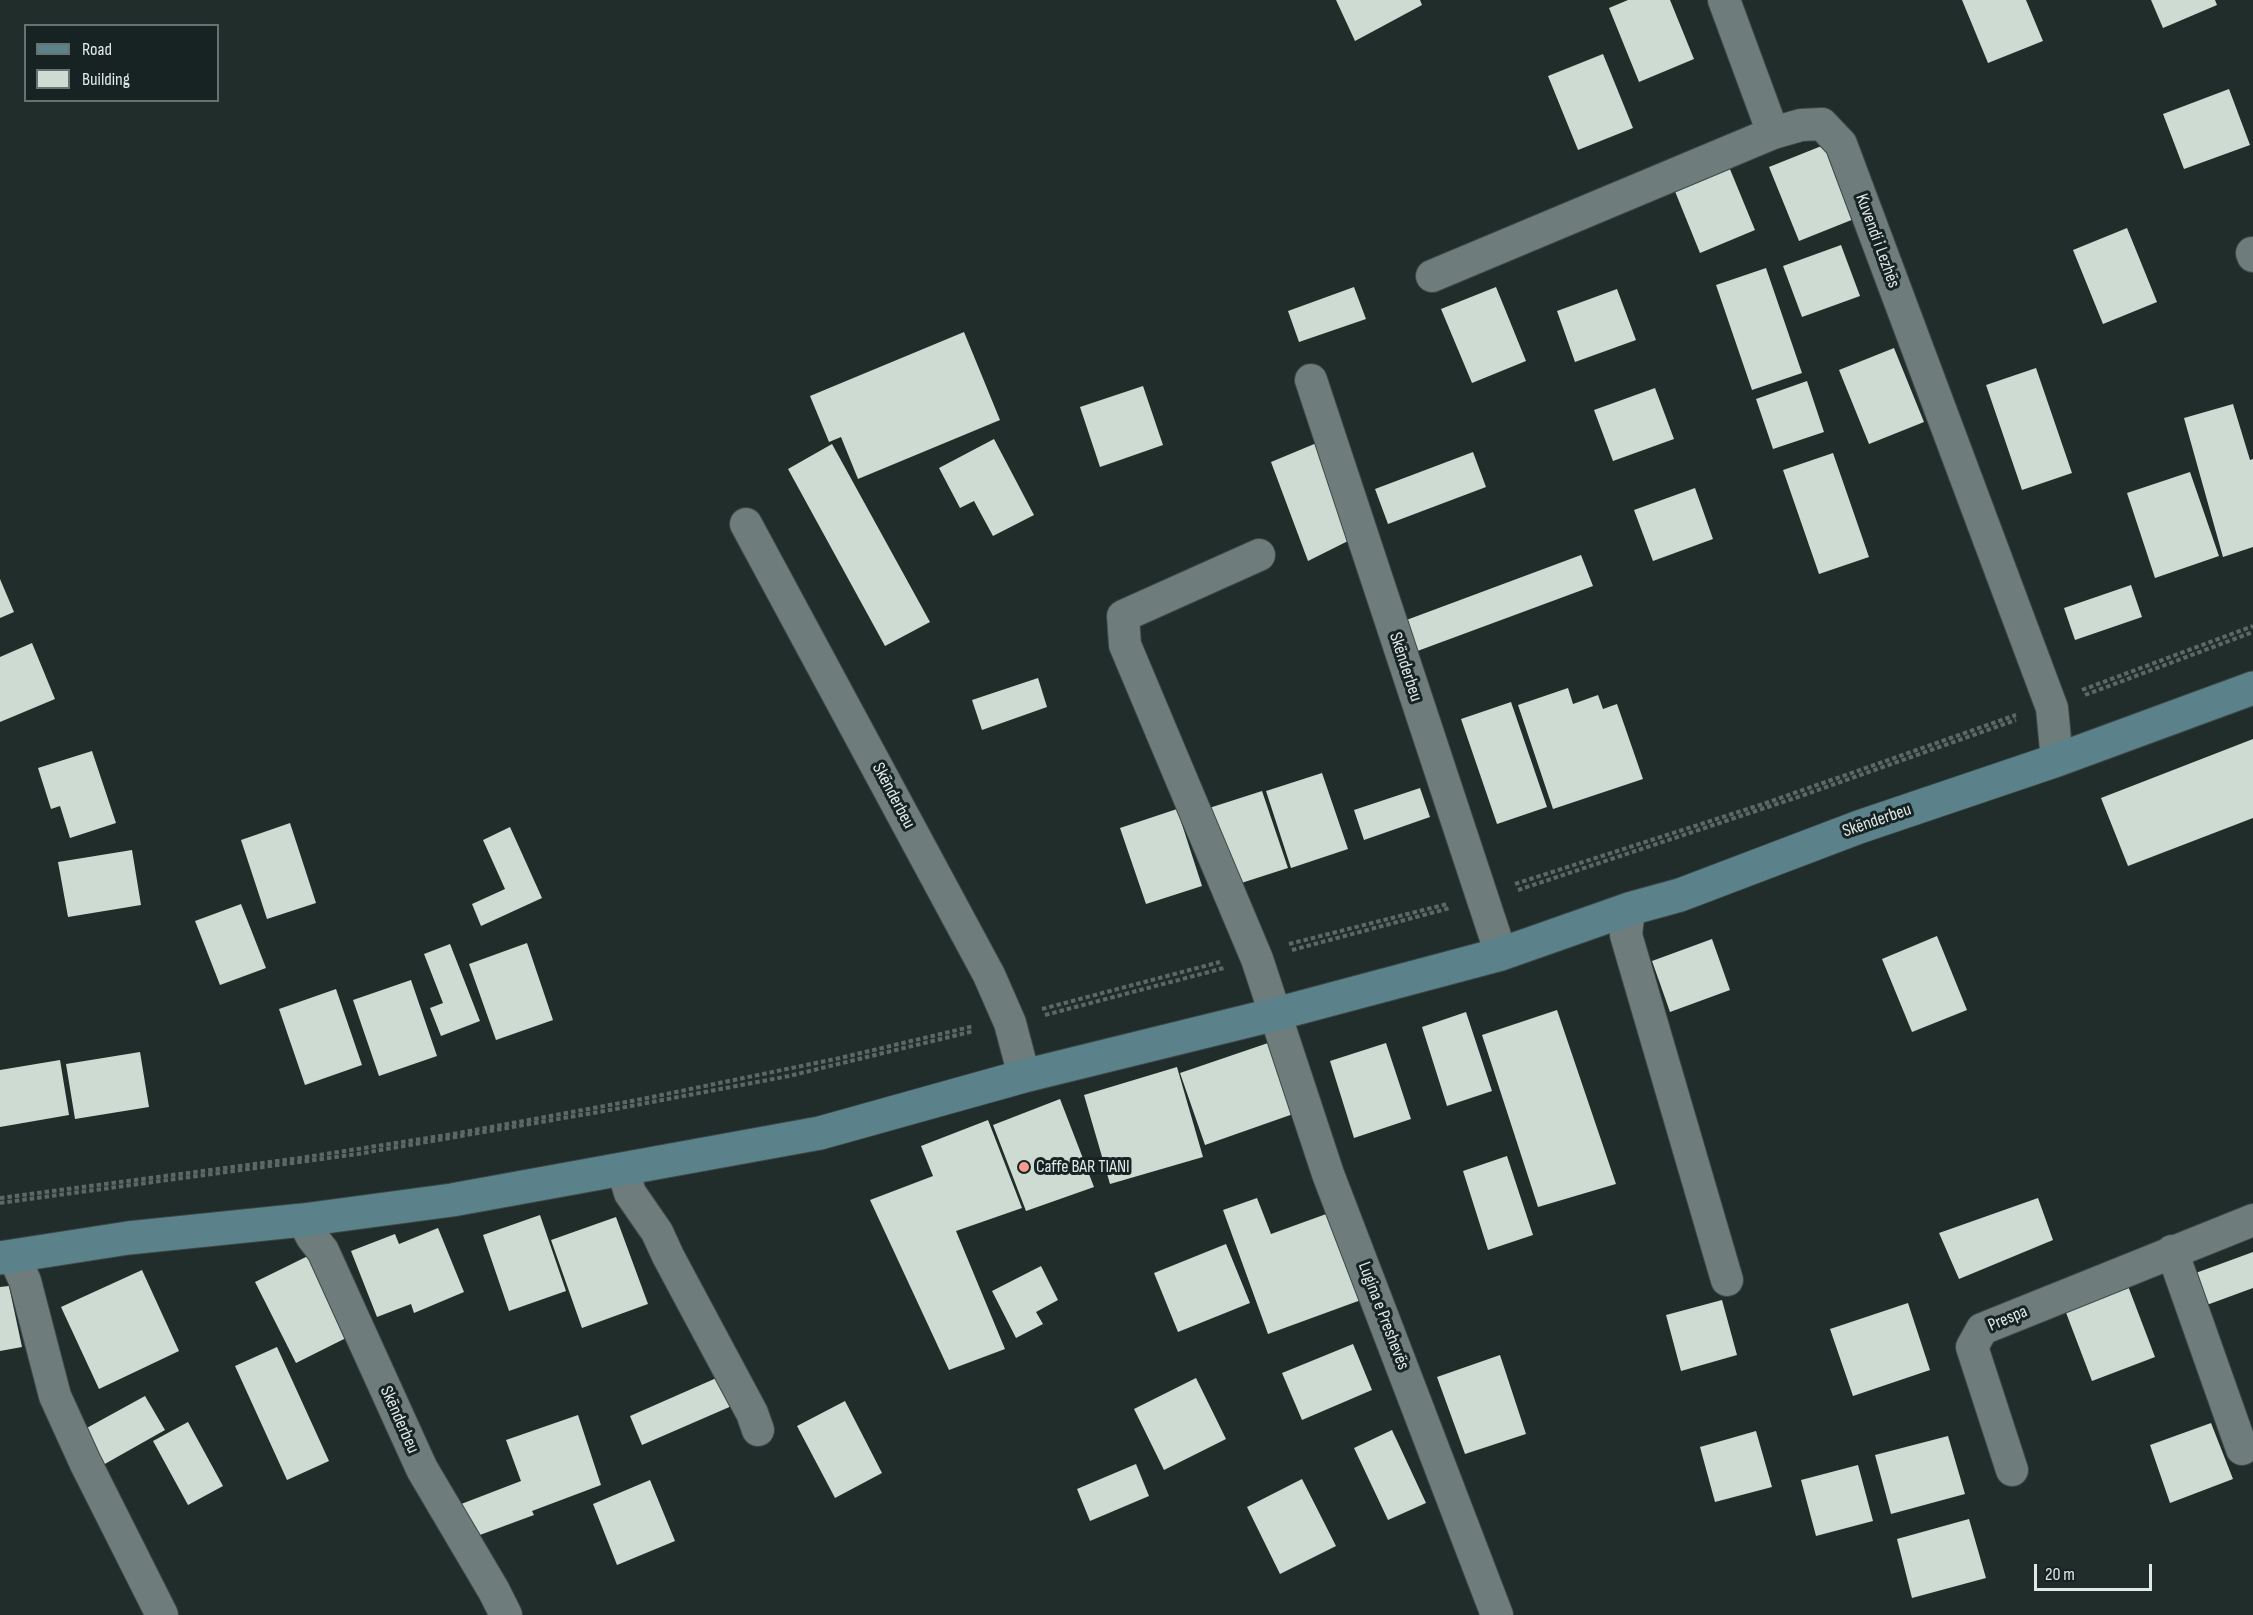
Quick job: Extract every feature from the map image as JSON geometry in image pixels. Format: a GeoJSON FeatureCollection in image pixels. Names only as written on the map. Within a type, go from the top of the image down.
{"type":"FeatureCollection","features":[{"type":"Feature","properties":{"kind":"main road","name":"Skënderbeu"},"geometry":{"type":"LineString","coordinates":[[7,1258],[128,1238],[303,1220],[453,1200],[820,1133],[1024,1076],[1276,1014],[1501,954],[1629,909],[1680,895],[1859,827],[2057,760],[2253,688]]}},
{"type":"Feature","properties":{"kind":"street"},"geometry":{"type":"LineString","coordinates":[[1724,0],[1773,133]]}},
{"type":"Feature","properties":{"kind":"street","name":"Kuvendi i Lezhës"},"geometry":{"type":"LineString","coordinates":[[1432,276],[1773,133],[1801,125],[1822,124],[1841,144],[2051,705],[2057,760]]}},
{"type":"Feature","properties":{"kind":"street","name":"Skënderbeu"},"geometry":{"type":"LineString","coordinates":[[1311,380],[1501,954]]}},
{"type":"Feature","properties":{"kind":"street","name":"Skënderbeu"},"geometry":{"type":"LineString","coordinates":[[746,524],[988,975],[1009,1021],[1024,1076]]}},
{"type":"Feature","properties":{"kind":"street","name":"Lugina e Preshevës"},"geometry":{"type":"LineString","coordinates":[[1259,555],[1123,616],[1125,645],[1255,956],[1328,1174],[1497,1615]]}},
{"type":"Feature","properties":{"kind":"street"},"geometry":{"type":"LineString","coordinates":[[1629,909],[1626,935],[1727,1280]]}},
{"type":"Feature","properties":{"kind":"street"},"geometry":{"type":"LineString","coordinates":[[627,1168],[630,1193],[657,1232],[752,1413],[758,1430]]}},
{"type":"Feature","properties":{"kind":"street","name":"Skënderbeu"},"geometry":{"type":"LineString","coordinates":[[303,1220],[312,1238],[323,1251],[422,1469],[506,1615]]}},
{"type":"Feature","properties":{"kind":"street","name":"Prespa"},"geometry":{"type":"LineString","coordinates":[[2012,1470],[1972,1347],[1982,1329],[2253,1220]]}},
{"type":"Feature","properties":{"kind":"street"},"geometry":{"type":"LineString","coordinates":[[2172,1251],[2242,1449]]}},
{"type":"Feature","properties":{"kind":"street","name":"Skënderbeu"},"geometry":{"type":"LineString","coordinates":[[7,1258],[25,1281],[55,1396],[85,1462],[162,1615]]}},
{"type":"Feature","properties":{"kind":"path"},"geometry":{"type":"LineString","coordinates":[[2051,705],[2253,626]]}},
{"type":"Feature","properties":{"kind":"path"},"geometry":{"type":"LineString","coordinates":[[0,1203],[358,1154],[610,1110],[789,1076],[1009,1021],[1536,884],[1804,795],[2253,632]]}},
{"type":"Feature","properties":{"kind":"path"},"geometry":{"type":"LineString","coordinates":[[0,1198],[300,1158],[453,1134],[654,1097],[1009,1021]]}},
{"type":"Feature","properties":{"kind":"building"},"geometry":{"type":"Polygon","coordinates":[[[1336,0],[1420,0],[1422,5],[1355,41],[1336,0]]]}},
{"type":"Feature","properties":{"kind":"building"},"geometry":{"type":"Polygon","coordinates":[[[1628,0],[1670,0],[1694,59],[1639,82],[1609,8],[1628,0]]]}},
{"type":"Feature","properties":{"kind":"building"},"geometry":{"type":"Polygon","coordinates":[[[1962,0],[2026,0],[2043,41],[1988,63],[1962,0]]]}},
{"type":"Feature","properties":{"kind":"building"},"geometry":{"type":"Polygon","coordinates":[[[2151,0],[2215,0],[2217,5],[2163,28],[2151,0]]]}},
{"type":"Feature","properties":{"kind":"building"},"geometry":{"type":"Polygon","coordinates":[[[1603,54],[1633,128],[1578,150],[1548,76],[1603,54]]]}},
{"type":"Feature","properties":{"kind":"building"},"geometry":{"type":"Polygon","coordinates":[[[2229,89],[2250,145],[2184,169],[2163,114],[2229,89]]]}},
{"type":"Feature","properties":{"kind":"building"},"geometry":{"type":"Polygon","coordinates":[[[1824,145],[1854,219],[1799,241],[1769,167],[1824,145]]]}},
{"type":"Feature","properties":{"kind":"building"},"geometry":{"type":"Polygon","coordinates":[[[1725,157],[1755,230],[1700,253],[1670,179],[1725,157]]]}},
{"type":"Feature","properties":{"kind":"building"},"geometry":{"type":"Polygon","coordinates":[[[2127,228],[2157,302],[2103,324],[2073,250],[2127,228]]]}},
{"type":"Feature","properties":{"kind":"building"},"geometry":{"type":"Polygon","coordinates":[[[1841,245],[1860,296],[1802,317],[1783,266],[1841,245]]]}},
{"type":"Feature","properties":{"kind":"building"},"geometry":{"type":"Polygon","coordinates":[[[1766,268],[1802,373],[1752,390],[1716,285],[1766,268]]]}},
{"type":"Feature","properties":{"kind":"building"},"geometry":{"type":"Polygon","coordinates":[[[1354,287],[1366,319],[1299,342],[1288,311],[1354,287]]]}},
{"type":"Feature","properties":{"kind":"building"},"geometry":{"type":"Polygon","coordinates":[[[1496,287],[1526,361],[1472,383],[1441,309],[1496,287]]]}},
{"type":"Feature","properties":{"kind":"building"},"geometry":{"type":"Polygon","coordinates":[[[1617,289],[1636,340],[1575,362],[1557,311],[1617,289]]]}},
{"type":"Feature","properties":{"kind":"building"},"geometry":{"type":"Polygon","coordinates":[[[964,332],[1000,420],[858,479],[841,437],[829,442],[810,396],[964,332]]]}},
{"type":"Feature","properties":{"kind":"building"},"geometry":{"type":"Polygon","coordinates":[[[1894,348],[1924,422],[1869,444],[1839,370],[1894,348]]]}},
{"type":"Feature","properties":{"kind":"building"},"geometry":{"type":"Polygon","coordinates":[[[2036,368],[2072,473],[2022,490],[1986,385],[2036,368]]]}},
{"type":"Feature","properties":{"kind":"building"},"geometry":{"type":"Polygon","coordinates":[[[1807,381],[1824,432],[1773,449],[1756,399],[1807,381]]]}},
{"type":"Feature","properties":{"kind":"building"},"geometry":{"type":"Polygon","coordinates":[[[1143,386],[1163,445],[1100,467],[1080,407],[1143,386]]]}},
{"type":"Feature","properties":{"kind":"building"},"geometry":{"type":"Polygon","coordinates":[[[1655,388],[1674,439],[1613,461],[1594,410],[1655,388]]]}},
{"type":"Feature","properties":{"kind":"building"},"geometry":{"type":"Polygon","coordinates":[[[2233,404],[2250,460],[2253,459],[2253,547],[2223,557],[2184,418],[2233,404]]]}},
{"type":"Feature","properties":{"kind":"building"},"geometry":{"type":"Polygon","coordinates":[[[994,439],[1034,515],[993,536],[974,501],[960,508],[939,468],[994,439]]]}},
{"type":"Feature","properties":{"kind":"building"},"geometry":{"type":"Polygon","coordinates":[[[1319,442],[1356,537],[1308,561],[1271,462],[1319,442]]]}},
{"type":"Feature","properties":{"kind":"building"},"geometry":{"type":"Polygon","coordinates":[[[832,444],[930,622],[885,646],[788,469],[832,444]]]}},
{"type":"Feature","properties":{"kind":"building"},"geometry":{"type":"Polygon","coordinates":[[[1473,452],[1486,487],[1388,524],[1375,489],[1473,452]]]}},
{"type":"Feature","properties":{"kind":"building"},"geometry":{"type":"Polygon","coordinates":[[[1833,453],[1869,557],[1819,574],[1783,470],[1833,453]]]}},
{"type":"Feature","properties":{"kind":"building"},"geometry":{"type":"Polygon","coordinates":[[[2190,472],[2219,556],[2155,578],[2127,493],[2190,472]]]}},
{"type":"Feature","properties":{"kind":"building"},"geometry":{"type":"Polygon","coordinates":[[[1695,488],[1713,539],[1653,561],[1634,510],[1695,488]]]}},
{"type":"Feature","properties":{"kind":"building"},"geometry":{"type":"Polygon","coordinates":[[[1581,555],[1593,586],[1404,656],[1393,625],[1581,555]]]}},
{"type":"Feature","properties":{"kind":"building"},"geometry":{"type":"Polygon","coordinates":[[[0,579],[14,612],[0,618],[0,579]]]}},
{"type":"Feature","properties":{"kind":"building"},"geometry":{"type":"Polygon","coordinates":[[[2131,585],[2142,617],[2075,640],[2064,608],[2131,585]]]}},
{"type":"Feature","properties":{"kind":"building"},"geometry":{"type":"Polygon","coordinates":[[[32,643],[55,699],[0,722],[0,657],[32,643]]]}},
{"type":"Feature","properties":{"kind":"building"},"geometry":{"type":"Polygon","coordinates":[[[1038,678],[1047,707],[982,730],[972,700],[1038,678]]]}},
{"type":"Feature","properties":{"kind":"building"},"geometry":{"type":"Polygon","coordinates":[[[1568,688],[1573,704],[1598,695],[1603,709],[1617,704],[1643,779],[1553,809],[1518,705],[1568,688]]]}},
{"type":"Feature","properties":{"kind":"building"},"geometry":{"type":"Polygon","coordinates":[[[1511,702],[1547,807],[1497,824],[1461,719],[1511,702]]]}},
{"type":"Feature","properties":{"kind":"building"},"geometry":{"type":"Polygon","coordinates":[[[2253,739],[2253,818],[2128,866],[2101,798],[2253,739]]]}},
{"type":"Feature","properties":{"kind":"building"},"geometry":{"type":"Polygon","coordinates":[[[92,751],[116,823],[70,838],[60,806],[51,809],[38,768],[92,751]]]}},
{"type":"Feature","properties":{"kind":"building"},"geometry":{"type":"Polygon","coordinates":[[[1322,773],[1348,849],[1291,868],[1266,791],[1322,773]]]}},
{"type":"Feature","properties":{"kind":"building"},"geometry":{"type":"Polygon","coordinates":[[[1420,788],[1430,817],[1364,840],[1354,810],[1420,788]]]}},
{"type":"Feature","properties":{"kind":"building"},"geometry":{"type":"Polygon","coordinates":[[[1262,791],[1288,868],[1232,886],[1206,809],[1262,791]]]}},
{"type":"Feature","properties":{"kind":"building"},"geometry":{"type":"Polygon","coordinates":[[[1177,809],[1202,886],[1146,904],[1120,828],[1177,809]]]}},
{"type":"Feature","properties":{"kind":"building"},"geometry":{"type":"Polygon","coordinates":[[[290,823],[316,903],[267,919],[241,840],[290,823]]]}},
{"type":"Feature","properties":{"kind":"building"},"geometry":{"type":"Polygon","coordinates":[[[510,827],[542,898],[481,926],[472,904],[505,889],[483,840],[510,827]]]}},
{"type":"Feature","properties":{"kind":"building"},"geometry":{"type":"Polygon","coordinates":[[[132,850],[141,905],[68,917],[58,862],[132,850]]]}},
{"type":"Feature","properties":{"kind":"building"},"geometry":{"type":"Polygon","coordinates":[[[241,904],[266,968],[220,985],[195,921],[241,904]]]}},
{"type":"Feature","properties":{"kind":"building"},"geometry":{"type":"Polygon","coordinates":[[[1937,936],[1967,1010],[1912,1032],[1882,959],[1937,936]]]}},
{"type":"Feature","properties":{"kind":"building"},"geometry":{"type":"Polygon","coordinates":[[[1712,939],[1730,990],[1670,1012],[1652,961],[1712,939]]]}},
{"type":"Feature","properties":{"kind":"building"},"geometry":{"type":"Polygon","coordinates":[[[527,943],[553,1020],[496,1040],[469,964],[527,943]]]}},
{"type":"Feature","properties":{"kind":"building"},"geometry":{"type":"Polygon","coordinates":[[[450,944],[480,1021],[441,1036],[430,1008],[443,1003],[424,954],[450,944]]]}},
{"type":"Feature","properties":{"kind":"building"},"geometry":{"type":"Polygon","coordinates":[[[411,980],[437,1056],[379,1076],[353,1000],[411,980]]]}},
{"type":"Feature","properties":{"kind":"building"},"geometry":{"type":"Polygon","coordinates":[[[336,989],[362,1065],[305,1085],[279,1009],[336,989]]]}},
{"type":"Feature","properties":{"kind":"building"},"geometry":{"type":"Polygon","coordinates":[[[1557,1010],[1616,1184],[1538,1207],[1482,1035],[1557,1010]]]}},
{"type":"Feature","properties":{"kind":"building"},"geometry":{"type":"Polygon","coordinates":[[[1466,1012],[1492,1091],[1447,1106],[1422,1027],[1466,1012]]]}},
{"type":"Feature","properties":{"kind":"building"},"geometry":{"type":"Polygon","coordinates":[[[1271,1042],[1296,1113],[1205,1145],[1180,1073],[1271,1042]]]}},
{"type":"Feature","properties":{"kind":"building"},"geometry":{"type":"Polygon","coordinates":[[[1386,1043],[1411,1119],[1354,1138],[1330,1061],[1386,1043]]]}},
{"type":"Feature","properties":{"kind":"building"},"geometry":{"type":"Polygon","coordinates":[[[140,1052],[149,1107],[75,1119],[66,1064],[140,1052]]]}},
{"type":"Feature","properties":{"kind":"building"},"geometry":{"type":"Polygon","coordinates":[[[60,1060],[69,1115],[0,1127],[0,1070],[60,1060]]]}},
{"type":"Feature","properties":{"kind":"building"},"geometry":{"type":"Polygon","coordinates":[[[1177,1067],[1203,1157],[1110,1184],[1084,1095],[1177,1067]]]}},
{"type":"Feature","properties":{"kind":"building"},"geometry":{"type":"Polygon","coordinates":[[[1060,1099],[1094,1187],[1026,1211],[993,1125],[1060,1099]]]}},
{"type":"Feature","properties":{"kind":"building"},"geometry":{"type":"Polygon","coordinates":[[[988,1120],[1022,1208],[956,1231],[1005,1349],[949,1370],[870,1200],[933,1176],[921,1146],[988,1120]]]}},
{"type":"Feature","properties":{"kind":"building"},"geometry":{"type":"Polygon","coordinates":[[[1507,1156],[1533,1235],[1488,1250],[1463,1171],[1507,1156]]]}},
{"type":"Feature","properties":{"kind":"building"},"geometry":{"type":"Polygon","coordinates":[[[1257,1198],[1271,1234],[1329,1213],[1361,1300],[1268,1334],[1223,1210],[1257,1198]]]}},
{"type":"Feature","properties":{"kind":"building"},"geometry":{"type":"Polygon","coordinates":[[[2038,1198],[2053,1240],[1959,1279],[1939,1233],[2038,1198]]]}},
{"type":"Feature","properties":{"kind":"building"},"geometry":{"type":"Polygon","coordinates":[[[540,1215],[566,1291],[509,1311],[483,1235],[540,1215]]]}},
{"type":"Feature","properties":{"kind":"building"},"geometry":{"type":"Polygon","coordinates":[[[616,1217],[648,1304],[582,1328],[551,1240],[616,1217]]]}},
{"type":"Feature","properties":{"kind":"building"},"geometry":{"type":"Polygon","coordinates":[[[438,1228],[464,1292],[414,1313],[411,1304],[377,1317],[351,1251],[395,1234],[399,1244],[438,1228]]]}},
{"type":"Feature","properties":{"kind":"building"},"geometry":{"type":"Polygon","coordinates":[[[1226,1244],[1250,1303],[1178,1332],[1154,1273],[1226,1244]]]}},
{"type":"Feature","properties":{"kind":"building"},"geometry":{"type":"Polygon","coordinates":[[[2253,1252],[2253,1288],[2204,1306],[2193,1274],[2253,1252]]]}},
{"type":"Feature","properties":{"kind":"building"},"geometry":{"type":"Polygon","coordinates":[[[312,1254],[352,1335],[296,1363],[255,1282],[312,1254]]]}},
{"type":"Feature","properties":{"kind":"building"},"geometry":{"type":"Polygon","coordinates":[[[1041,1266],[1058,1300],[1036,1312],[1043,1324],[1016,1338],[992,1291],[1041,1266]]]}},
{"type":"Feature","properties":{"kind":"building"},"geometry":{"type":"Polygon","coordinates":[[[142,1270],[179,1351],[99,1389],[61,1307],[142,1270]]]}},
{"type":"Feature","properties":{"kind":"building"},"geometry":{"type":"Polygon","coordinates":[[[9,1286],[22,1347],[0,1351],[0,1287],[9,1286]]]}},
{"type":"Feature","properties":{"kind":"building"},"geometry":{"type":"Polygon","coordinates":[[[2128,1286],[2155,1357],[2092,1381],[2065,1310],[2128,1286]]]}},
{"type":"Feature","properties":{"kind":"building"},"geometry":{"type":"Polygon","coordinates":[[[1722,1300],[1737,1355],[1681,1371],[1666,1315],[1722,1300]]]}},
{"type":"Feature","properties":{"kind":"building"},"geometry":{"type":"Polygon","coordinates":[[[1908,1303],[1930,1370],[1853,1396],[1830,1329],[1908,1303]]]}},
{"type":"Feature","properties":{"kind":"building"},"geometry":{"type":"Polygon","coordinates":[[[1353,1344],[1372,1390],[1302,1420],[1282,1373],[1353,1344]]]}},
{"type":"Feature","properties":{"kind":"building"},"geometry":{"type":"Polygon","coordinates":[[[277,1347],[329,1461],[287,1480],[235,1366],[277,1347]]]}},
{"type":"Feature","properties":{"kind":"building"},"geometry":{"type":"Polygon","coordinates":[[[1500,1355],[1526,1434],[1465,1454],[1437,1377],[1500,1355]]]}},
{"type":"Feature","properties":{"kind":"building"},"geometry":{"type":"Polygon","coordinates":[[[721,1376],[734,1405],[642,1445],[630,1416],[721,1376]]]}},
{"type":"Feature","properties":{"kind":"building"},"geometry":{"type":"Polygon","coordinates":[[[1196,1378],[1226,1439],[1164,1470],[1134,1409],[1196,1378]]]}},
{"type":"Feature","properties":{"kind":"building"},"geometry":{"type":"Polygon","coordinates":[[[145,1396],[165,1430],[103,1465],[83,1430],[145,1396]]]}},
{"type":"Feature","properties":{"kind":"building"},"geometry":{"type":"Polygon","coordinates":[[[845,1401],[882,1473],[835,1498],[797,1426],[845,1401]]]}},
{"type":"Feature","properties":{"kind":"building"},"geometry":{"type":"Polygon","coordinates":[[[578,1415],[601,1485],[532,1511],[534,1515],[469,1539],[456,1506],[521,1481],[506,1440],[578,1415]]]}},
{"type":"Feature","properties":{"kind":"building"},"geometry":{"type":"Polygon","coordinates":[[[188,1422],[223,1486],[188,1505],[153,1441],[188,1422]]]}},
{"type":"Feature","properties":{"kind":"building"},"geometry":{"type":"Polygon","coordinates":[[[2211,1423],[2233,1479],[2170,1503],[2150,1445],[2211,1423]]]}},
{"type":"Feature","properties":{"kind":"building"},"geometry":{"type":"Polygon","coordinates":[[[1392,1430],[1426,1503],[1388,1520],[1354,1448],[1392,1430]]]}},
{"type":"Feature","properties":{"kind":"building"},"geometry":{"type":"Polygon","coordinates":[[[1756,1431],[1772,1487],[1715,1502],[1700,1447],[1756,1431]]]}},
{"type":"Feature","properties":{"kind":"building"},"geometry":{"type":"Polygon","coordinates":[[[1948,1436],[1965,1494],[1891,1514],[1875,1455],[1948,1436]]]}},
{"type":"Feature","properties":{"kind":"building"},"geometry":{"type":"Polygon","coordinates":[[[1136,1464],[1149,1496],[1090,1521],[1077,1489],[1136,1464]]]}},
{"type":"Feature","properties":{"kind":"building"},"geometry":{"type":"Polygon","coordinates":[[[1858,1465],[1873,1521],[1816,1536],[1801,1480],[1858,1465]]]}},
{"type":"Feature","properties":{"kind":"building"},"geometry":{"type":"Polygon","coordinates":[[[1302,1479],[1336,1546],[1280,1574],[1247,1507],[1302,1479]]]}},
{"type":"Feature","properties":{"kind":"building"},"geometry":{"type":"Polygon","coordinates":[[[650,1480],[675,1541],[617,1565],[593,1504],[650,1480]]]}},
{"type":"Feature","properties":{"kind":"building"},"geometry":{"type":"Polygon","coordinates":[[[1969,1519],[1986,1578],[1912,1598],[1897,1539],[1969,1519]]]}},
{"type":"Feature","properties":{"kind":"place","name":"Caffe BAR TIANI"},"geometry":{"type":"Point","coordinates":[1024,1167]}}]}
